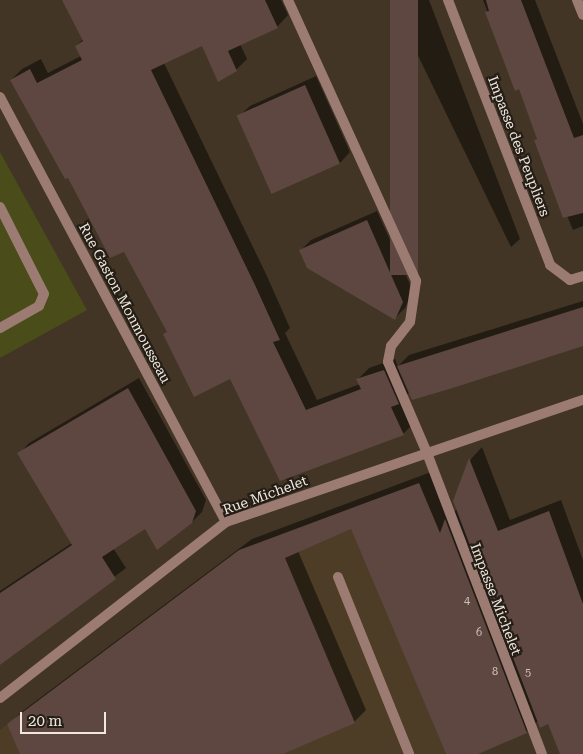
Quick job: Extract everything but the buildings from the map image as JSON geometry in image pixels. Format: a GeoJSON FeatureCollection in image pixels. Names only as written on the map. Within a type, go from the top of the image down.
{"type":"FeatureCollection","features":[{"type":"Feature","properties":{"kind":"street","name":"Impasse Michelet"},"geometry":{"type":"LineString","coordinates":[[288,0],[416,281],[410,322],[391,346],[388,362],[427,453],[542,754]]}},
{"type":"Feature","properties":{"kind":"street","name":"Impasse des Peupliers"},"geometry":{"type":"LineString","coordinates":[[448,0],[550,265],[570,280],[583,276]]}},
{"type":"Feature","properties":{"kind":"street"},"geometry":{"type":"LineString","coordinates":[[577,0],[583,15]]}},
{"type":"Feature","properties":{"kind":"street","name":"Rue Gaston Monmousseau"},"geometry":{"type":"LineString","coordinates":[[0,97],[226,522]]}},
{"type":"Feature","properties":{"kind":"street"},"geometry":{"type":"LineString","coordinates":[[0,207],[44,294],[38,306],[0,328]]}},
{"type":"Feature","properties":{"kind":"street","name":"Rue Michelet"},"geometry":{"type":"LineString","coordinates":[[0,698],[226,522],[583,400]]}},
{"type":"Feature","properties":{"kind":"street"},"geometry":{"type":"LineString","coordinates":[[338,577],[409,754]]}},
{"type":"Feature","properties":{"kind":"shaded area"},"geometry":{"type":"Polygon","coordinates":[[[0,152],[87,310],[0,358],[0,152]]]}},
{"type":"Feature","properties":{"kind":"shaded area"},"geometry":{"type":"Polygon","coordinates":[[[344,511],[446,754],[0,754],[0,730],[239,550],[344,511]]]}}]}
